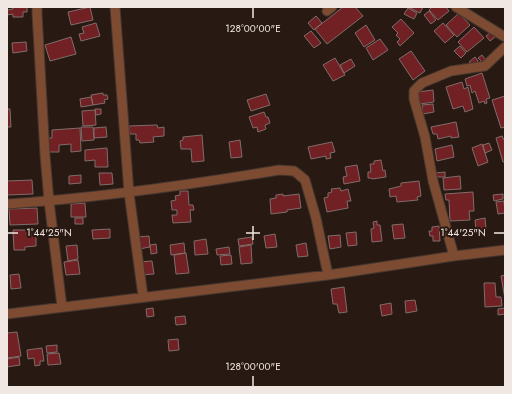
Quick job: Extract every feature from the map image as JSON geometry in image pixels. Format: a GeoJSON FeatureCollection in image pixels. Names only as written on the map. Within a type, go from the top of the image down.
{"type":"FeatureCollection","features":[{"type":"Feature","properties":{"kind":"street"},"geometry":{"type":"LineString","coordinates":[[38,7],[36,13],[49,201],[62,307]]}},
{"type":"Feature","properties":{"kind":"street"},"geometry":{"type":"LineString","coordinates":[[115,7],[129,193],[143,296]]}},
{"type":"Feature","properties":{"kind":"street"},"geometry":{"type":"LineString","coordinates":[[456,7],[505,37]]}},
{"type":"Feature","properties":{"kind":"street"},"geometry":{"type":"LineString","coordinates":[[454,256],[433,181],[425,137],[414,99],[414,91],[422,83],[451,71],[485,66],[505,47]]}},
{"type":"Feature","properties":{"kind":"street"},"geometry":{"type":"LineString","coordinates":[[7,204],[129,193],[279,170],[294,172],[305,180],[316,218],[328,275]]}},
{"type":"Feature","properties":{"kind":"street"},"geometry":{"type":"LineString","coordinates":[[7,314],[143,296],[328,275],[505,250]]}},
{"type":"Feature","properties":{"kind":"building"},"geometry":{"type":"Polygon","coordinates":[[[13,7],[27,7],[27,12],[23,12],[23,17],[13,17],[13,14],[7,15],[7,10],[13,9],[13,7]]]}},
{"type":"Feature","properties":{"kind":"building"},"geometry":{"type":"Polygon","coordinates":[[[90,7],[93,20],[71,25],[68,12],[90,7]]]}},
{"type":"Feature","properties":{"kind":"building"},"geometry":{"type":"Polygon","coordinates":[[[343,7],[355,7],[363,16],[327,44],[315,29],[343,7]]]}},
{"type":"Feature","properties":{"kind":"building"},"geometry":{"type":"Polygon","coordinates":[[[408,7],[423,7],[420,13],[408,7]]]}},
{"type":"Feature","properties":{"kind":"building"},"geometry":{"type":"Polygon","coordinates":[[[432,7],[446,7],[449,11],[438,20],[429,10],[432,7]]]}},
{"type":"Feature","properties":{"kind":"building"},"geometry":{"type":"Polygon","coordinates":[[[408,8],[417,13],[414,19],[404,14],[408,8]]]}},
{"type":"Feature","properties":{"kind":"building"},"geometry":{"type":"Polygon","coordinates":[[[429,11],[436,20],[431,24],[424,15],[429,11]]]}},
{"type":"Feature","properties":{"kind":"building"},"geometry":{"type":"Polygon","coordinates":[[[459,13],[470,25],[457,37],[446,25],[459,13]]]}},
{"type":"Feature","properties":{"kind":"building"},"geometry":{"type":"Polygon","coordinates":[[[316,16],[322,23],[314,30],[308,23],[316,16]]]}},
{"type":"Feature","properties":{"kind":"building"},"geometry":{"type":"Polygon","coordinates":[[[401,19],[414,33],[400,46],[397,42],[400,39],[396,35],[398,33],[392,27],[401,19]]]}},
{"type":"Feature","properties":{"kind":"building"},"geometry":{"type":"Polygon","coordinates":[[[96,23],[100,36],[81,41],[79,34],[84,33],[82,27],[96,23]]]}},
{"type":"Feature","properties":{"kind":"building"},"geometry":{"type":"Polygon","coordinates":[[[443,23],[454,35],[445,43],[434,31],[443,23]]]}},
{"type":"Feature","properties":{"kind":"building"},"geometry":{"type":"Polygon","coordinates":[[[366,25],[375,40],[364,47],[355,33],[366,25]]]}},
{"type":"Feature","properties":{"kind":"building"},"geometry":{"type":"Polygon","coordinates":[[[474,27],[484,38],[467,52],[458,42],[474,27]]]}},
{"type":"Feature","properties":{"kind":"building"},"geometry":{"type":"Polygon","coordinates":[[[311,31],[321,43],[314,48],[304,36],[311,31]]]}},
{"type":"Feature","properties":{"kind":"building"},"geometry":{"type":"Polygon","coordinates":[[[491,32],[495,37],[490,41],[486,36],[491,32]]]}},
{"type":"Feature","properties":{"kind":"building"},"geometry":{"type":"Polygon","coordinates":[[[71,37],[76,54],[50,61],[45,45],[71,37]]]}},
{"type":"Feature","properties":{"kind":"building"},"geometry":{"type":"Polygon","coordinates":[[[380,39],[388,50],[373,60],[366,48],[380,39]]]}},
{"type":"Feature","properties":{"kind":"building"},"geometry":{"type":"Polygon","coordinates":[[[26,42],[27,51],[13,53],[12,43],[26,42]]]}},
{"type":"Feature","properties":{"kind":"building"},"geometry":{"type":"Polygon","coordinates":[[[460,46],[466,53],[461,58],[454,51],[460,46]]]}},
{"type":"Feature","properties":{"kind":"building"},"geometry":{"type":"Polygon","coordinates":[[[411,51],[425,71],[413,80],[399,59],[411,51]]]}},
{"type":"Feature","properties":{"kind":"building"},"geometry":{"type":"Polygon","coordinates":[[[482,55],[485,59],[482,62],[478,58],[482,55]]]}},
{"type":"Feature","properties":{"kind":"building"},"geometry":{"type":"Polygon","coordinates":[[[475,57],[478,61],[473,66],[469,62],[475,57]]]}},
{"type":"Feature","properties":{"kind":"building"},"geometry":{"type":"Polygon","coordinates":[[[335,58],[345,75],[333,81],[323,65],[335,58]]]}},
{"type":"Feature","properties":{"kind":"building"},"geometry":{"type":"Polygon","coordinates":[[[351,59],[355,66],[344,73],[340,65],[351,59]]]}},
{"type":"Feature","properties":{"kind":"building"},"geometry":{"type":"Polygon","coordinates":[[[482,73],[490,98],[486,99],[487,103],[485,104],[484,101],[479,103],[475,91],[472,93],[470,85],[467,86],[465,79],[482,73]]]}},
{"type":"Feature","properties":{"kind":"building"},"geometry":{"type":"Polygon","coordinates":[[[462,82],[464,89],[468,87],[473,109],[465,112],[463,106],[453,109],[446,87],[462,82]]]}},
{"type":"Feature","properties":{"kind":"building"},"geometry":{"type":"Polygon","coordinates":[[[433,90],[434,102],[420,104],[418,92],[433,90]]]}},
{"type":"Feature","properties":{"kind":"building"},"geometry":{"type":"Polygon","coordinates":[[[103,93],[103,95],[107,95],[108,99],[104,100],[105,103],[93,105],[91,95],[103,93]]]}},
{"type":"Feature","properties":{"kind":"building"},"geometry":{"type":"Polygon","coordinates":[[[266,94],[270,105],[251,111],[247,100],[266,94]]]}},
{"type":"Feature","properties":{"kind":"building"},"geometry":{"type":"Polygon","coordinates":[[[505,96],[505,127],[501,128],[492,100],[505,96]]]}},
{"type":"Feature","properties":{"kind":"building"},"geometry":{"type":"Polygon","coordinates":[[[91,97],[93,105],[81,107],[80,99],[91,97]]]}},
{"type":"Feature","properties":{"kind":"building"},"geometry":{"type":"Polygon","coordinates":[[[433,104],[434,112],[423,114],[422,105],[433,104]]]}},
{"type":"Feature","properties":{"kind":"building"},"geometry":{"type":"Polygon","coordinates":[[[7,109],[10,109],[11,127],[7,127],[7,109]]]}},
{"type":"Feature","properties":{"kind":"building"},"geometry":{"type":"Polygon","coordinates":[[[95,109],[101,109],[101,114],[96,115],[95,109]]]}},
{"type":"Feature","properties":{"kind":"building"},"geometry":{"type":"Polygon","coordinates":[[[95,110],[96,125],[83,126],[82,111],[95,110]]]}},
{"type":"Feature","properties":{"kind":"building"},"geometry":{"type":"Polygon","coordinates":[[[264,112],[270,123],[265,125],[266,129],[258,132],[257,127],[253,128],[249,117],[264,112]]]}},
{"type":"Feature","properties":{"kind":"building"},"geometry":{"type":"Polygon","coordinates":[[[456,122],[459,137],[451,138],[451,136],[438,139],[437,134],[433,134],[431,127],[456,122]]]}},
{"type":"Feature","properties":{"kind":"building"},"geometry":{"type":"Polygon","coordinates":[[[157,125],[158,128],[164,127],[164,136],[153,137],[154,142],[140,143],[139,140],[136,140],[136,134],[130,134],[129,126],[157,125]]]}},
{"type":"Feature","properties":{"kind":"building"},"geometry":{"type":"Polygon","coordinates":[[[81,127],[93,127],[94,140],[82,141],[81,127]]]}},
{"type":"Feature","properties":{"kind":"building"},"geometry":{"type":"Polygon","coordinates":[[[106,127],[107,137],[94,138],[94,128],[106,127]]]}},
{"type":"Feature","properties":{"kind":"building"},"geometry":{"type":"Polygon","coordinates":[[[80,128],[81,151],[71,152],[71,144],[59,145],[59,152],[47,152],[46,138],[52,138],[52,130],[80,128]]]}},
{"type":"Feature","properties":{"kind":"building"},"geometry":{"type":"Polygon","coordinates":[[[202,135],[204,161],[192,162],[191,149],[181,149],[180,141],[183,140],[183,137],[202,135]]]}},
{"type":"Feature","properties":{"kind":"building"},"geometry":{"type":"Polygon","coordinates":[[[502,136],[504,140],[505,139],[505,162],[503,162],[496,138],[502,136]]]}},
{"type":"Feature","properties":{"kind":"building"},"geometry":{"type":"Polygon","coordinates":[[[240,140],[242,157],[231,158],[229,142],[240,140]]]}},
{"type":"Feature","properties":{"kind":"building"},"geometry":{"type":"Polygon","coordinates":[[[332,142],[335,152],[330,153],[331,158],[326,159],[326,156],[311,159],[308,147],[332,142]]]}},
{"type":"Feature","properties":{"kind":"building"},"geometry":{"type":"Polygon","coordinates":[[[489,143],[492,150],[485,153],[483,145],[489,143]]]}},
{"type":"Feature","properties":{"kind":"building"},"geometry":{"type":"Polygon","coordinates":[[[482,144],[488,162],[478,166],[472,148],[482,144]]]}},
{"type":"Feature","properties":{"kind":"building"},"geometry":{"type":"Polygon","coordinates":[[[452,145],[454,157],[437,161],[435,149],[452,145]]]}},
{"type":"Feature","properties":{"kind":"building"},"geometry":{"type":"Polygon","coordinates":[[[107,148],[108,167],[95,167],[95,160],[85,161],[85,150],[107,148]]]}},
{"type":"Feature","properties":{"kind":"building"},"geometry":{"type":"Polygon","coordinates":[[[381,160],[386,177],[372,179],[368,178],[368,172],[371,172],[370,164],[374,164],[374,161],[381,160]]]}},
{"type":"Feature","properties":{"kind":"building"},"geometry":{"type":"Polygon","coordinates":[[[357,165],[360,181],[344,184],[343,177],[347,176],[345,167],[357,165]]]}},
{"type":"Feature","properties":{"kind":"building"},"geometry":{"type":"Polygon","coordinates":[[[445,172],[445,177],[435,177],[435,173],[445,172]]]}},
{"type":"Feature","properties":{"kind":"building"},"geometry":{"type":"Polygon","coordinates":[[[99,173],[112,173],[113,184],[100,185],[99,173]]]}},
{"type":"Feature","properties":{"kind":"building"},"geometry":{"type":"Polygon","coordinates":[[[81,175],[81,183],[69,184],[69,176],[81,175]]]}},
{"type":"Feature","properties":{"kind":"building"},"geometry":{"type":"Polygon","coordinates":[[[460,176],[461,189],[444,190],[443,178],[460,176]]]}},
{"type":"Feature","properties":{"kind":"building"},"geometry":{"type":"Polygon","coordinates":[[[32,180],[33,194],[7,195],[7,181],[32,180]]]}},
{"type":"Feature","properties":{"kind":"building"},"geometry":{"type":"Polygon","coordinates":[[[419,181],[421,196],[417,197],[418,200],[397,202],[396,196],[390,197],[389,189],[401,186],[401,183],[419,181]]]}},
{"type":"Feature","properties":{"kind":"building"},"geometry":{"type":"Polygon","coordinates":[[[340,188],[341,191],[348,189],[351,201],[347,201],[348,208],[327,212],[324,198],[328,197],[328,193],[332,192],[331,189],[340,188]]]}},
{"type":"Feature","properties":{"kind":"building"},"geometry":{"type":"Polygon","coordinates":[[[180,191],[188,191],[189,205],[193,205],[194,210],[190,210],[191,222],[173,223],[172,215],[177,215],[177,210],[172,210],[171,201],[176,200],[175,196],[180,195],[180,191]]]}},
{"type":"Feature","properties":{"kind":"building"},"geometry":{"type":"Polygon","coordinates":[[[473,192],[474,211],[469,211],[470,220],[450,221],[449,200],[446,200],[445,194],[473,192]]]}},
{"type":"Feature","properties":{"kind":"building"},"geometry":{"type":"Polygon","coordinates":[[[283,194],[283,196],[299,194],[301,208],[271,214],[270,199],[276,198],[276,195],[283,194]]]}},
{"type":"Feature","properties":{"kind":"building"},"geometry":{"type":"Polygon","coordinates":[[[503,194],[503,199],[494,201],[493,195],[503,194]]]}},
{"type":"Feature","properties":{"kind":"building"},"geometry":{"type":"Polygon","coordinates":[[[504,201],[505,213],[498,214],[496,202],[504,201]]]}},
{"type":"Feature","properties":{"kind":"building"},"geometry":{"type":"Polygon","coordinates":[[[85,203],[86,217],[71,217],[71,204],[85,203]]]}},
{"type":"Feature","properties":{"kind":"building"},"geometry":{"type":"Polygon","coordinates":[[[37,208],[38,224],[10,225],[9,209],[37,208]]]}},
{"type":"Feature","properties":{"kind":"building"},"geometry":{"type":"Polygon","coordinates":[[[75,218],[83,218],[83,224],[75,224],[75,218]]]}},
{"type":"Feature","properties":{"kind":"building"},"geometry":{"type":"Polygon","coordinates":[[[485,218],[486,229],[476,230],[475,220],[485,218]]]}},
{"type":"Feature","properties":{"kind":"building"},"geometry":{"type":"Polygon","coordinates":[[[377,221],[377,225],[380,225],[382,241],[372,242],[371,229],[374,228],[373,222],[377,221]]]}},
{"type":"Feature","properties":{"kind":"building"},"geometry":{"type":"Polygon","coordinates":[[[403,224],[405,238],[394,239],[392,225],[403,224]]]}},
{"type":"Feature","properties":{"kind":"building"},"geometry":{"type":"Polygon","coordinates":[[[439,226],[440,241],[433,241],[433,236],[430,236],[429,231],[432,231],[432,227],[439,226]]]}},
{"type":"Feature","properties":{"kind":"building"},"geometry":{"type":"Polygon","coordinates":[[[110,229],[110,238],[93,239],[92,230],[110,229]]]}},
{"type":"Feature","properties":{"kind":"building"},"geometry":{"type":"Polygon","coordinates":[[[13,230],[36,230],[36,246],[25,247],[25,250],[14,250],[13,230]]]}},
{"type":"Feature","properties":{"kind":"building"},"geometry":{"type":"Polygon","coordinates":[[[356,232],[357,245],[348,246],[346,233],[356,232]]]}},
{"type":"Feature","properties":{"kind":"building"},"geometry":{"type":"Polygon","coordinates":[[[275,234],[277,247],[266,248],[264,236],[275,234]]]}},
{"type":"Feature","properties":{"kind":"building"},"geometry":{"type":"Polygon","coordinates":[[[340,235],[341,247],[330,249],[328,236],[340,235]]]}},
{"type":"Feature","properties":{"kind":"building"},"geometry":{"type":"Polygon","coordinates":[[[149,236],[150,247],[139,249],[137,237],[149,236]]]}},
{"type":"Feature","properties":{"kind":"building"},"geometry":{"type":"Polygon","coordinates":[[[252,237],[253,244],[239,246],[238,239],[252,237]]]}},
{"type":"Feature","properties":{"kind":"building"},"geometry":{"type":"Polygon","coordinates":[[[206,239],[208,254],[195,255],[194,241],[206,239]]]}},
{"type":"Feature","properties":{"kind":"building"},"geometry":{"type":"Polygon","coordinates":[[[184,243],[185,253],[171,255],[170,245],[184,243]]]}},
{"type":"Feature","properties":{"kind":"building"},"geometry":{"type":"Polygon","coordinates":[[[306,243],[308,256],[298,257],[296,245],[306,243]]]}},
{"type":"Feature","properties":{"kind":"building"},"geometry":{"type":"Polygon","coordinates":[[[156,244],[157,253],[151,254],[150,245],[156,244]]]}},
{"type":"Feature","properties":{"kind":"building"},"geometry":{"type":"Polygon","coordinates":[[[77,245],[78,259],[68,261],[66,246],[77,245]]]}},
{"type":"Feature","properties":{"kind":"building"},"geometry":{"type":"Polygon","coordinates":[[[251,245],[252,263],[241,264],[239,247],[251,245]]]}},
{"type":"Feature","properties":{"kind":"building"},"geometry":{"type":"Polygon","coordinates":[[[229,247],[230,254],[217,255],[216,249],[229,247]]]}},
{"type":"Feature","properties":{"kind":"building"},"geometry":{"type":"Polygon","coordinates":[[[186,253],[189,273],[176,274],[174,255],[186,253]]]}},
{"type":"Feature","properties":{"kind":"building"},"geometry":{"type":"Polygon","coordinates":[[[231,255],[232,264],[221,265],[220,256],[231,255]]]}},
{"type":"Feature","properties":{"kind":"building"},"geometry":{"type":"Polygon","coordinates":[[[78,260],[80,274],[66,275],[64,262],[78,260]]]}},
{"type":"Feature","properties":{"kind":"building"},"geometry":{"type":"Polygon","coordinates":[[[152,261],[154,274],[141,275],[139,262],[152,261]]]}},
{"type":"Feature","properties":{"kind":"building"},"geometry":{"type":"Polygon","coordinates":[[[19,274],[21,288],[11,289],[10,275],[19,274]]]}},
{"type":"Feature","properties":{"kind":"building"},"geometry":{"type":"Polygon","coordinates":[[[505,275],[505,299],[501,276],[505,275]]]}},
{"type":"Feature","properties":{"kind":"building"},"geometry":{"type":"Polygon","coordinates":[[[484,283],[495,283],[496,297],[501,297],[502,306],[485,307],[484,283]]]}},
{"type":"Feature","properties":{"kind":"building"},"geometry":{"type":"Polygon","coordinates":[[[344,287],[347,312],[339,313],[337,304],[333,304],[331,289],[344,287]]]}},
{"type":"Feature","properties":{"kind":"building"},"geometry":{"type":"Polygon","coordinates":[[[415,300],[417,311],[406,313],[405,301],[415,300]]]}},
{"type":"Feature","properties":{"kind":"building"},"geometry":{"type":"Polygon","coordinates":[[[391,303],[392,314],[382,316],[380,305],[391,303]]]}},
{"type":"Feature","properties":{"kind":"building"},"geometry":{"type":"Polygon","coordinates":[[[153,308],[154,316],[147,317],[146,309],[153,308]]]}},
{"type":"Feature","properties":{"kind":"building"},"geometry":{"type":"Polygon","coordinates":[[[505,308],[505,314],[498,315],[498,309],[505,308]]]}},
{"type":"Feature","properties":{"kind":"building"},"geometry":{"type":"Polygon","coordinates":[[[185,316],[186,324],[176,325],[175,317],[185,316]]]}},
{"type":"Feature","properties":{"kind":"building"},"geometry":{"type":"Polygon","coordinates":[[[17,332],[21,356],[7,358],[7,333],[17,332]]]}},
{"type":"Feature","properties":{"kind":"building"},"geometry":{"type":"Polygon","coordinates":[[[178,339],[179,350],[169,351],[168,340],[178,339]]]}},
{"type":"Feature","properties":{"kind":"building"},"geometry":{"type":"Polygon","coordinates":[[[57,345],[57,352],[47,353],[46,346],[57,345]]]}},
{"type":"Feature","properties":{"kind":"building"},"geometry":{"type":"Polygon","coordinates":[[[42,348],[44,361],[40,361],[40,365],[35,366],[34,358],[28,359],[27,350],[42,348]]]}},
{"type":"Feature","properties":{"kind":"building"},"geometry":{"type":"Polygon","coordinates":[[[59,353],[61,364],[48,365],[47,354],[59,353]]]}},
{"type":"Feature","properties":{"kind":"building"},"geometry":{"type":"Polygon","coordinates":[[[19,357],[20,365],[7,367],[7,359],[19,357]]]}}]}
